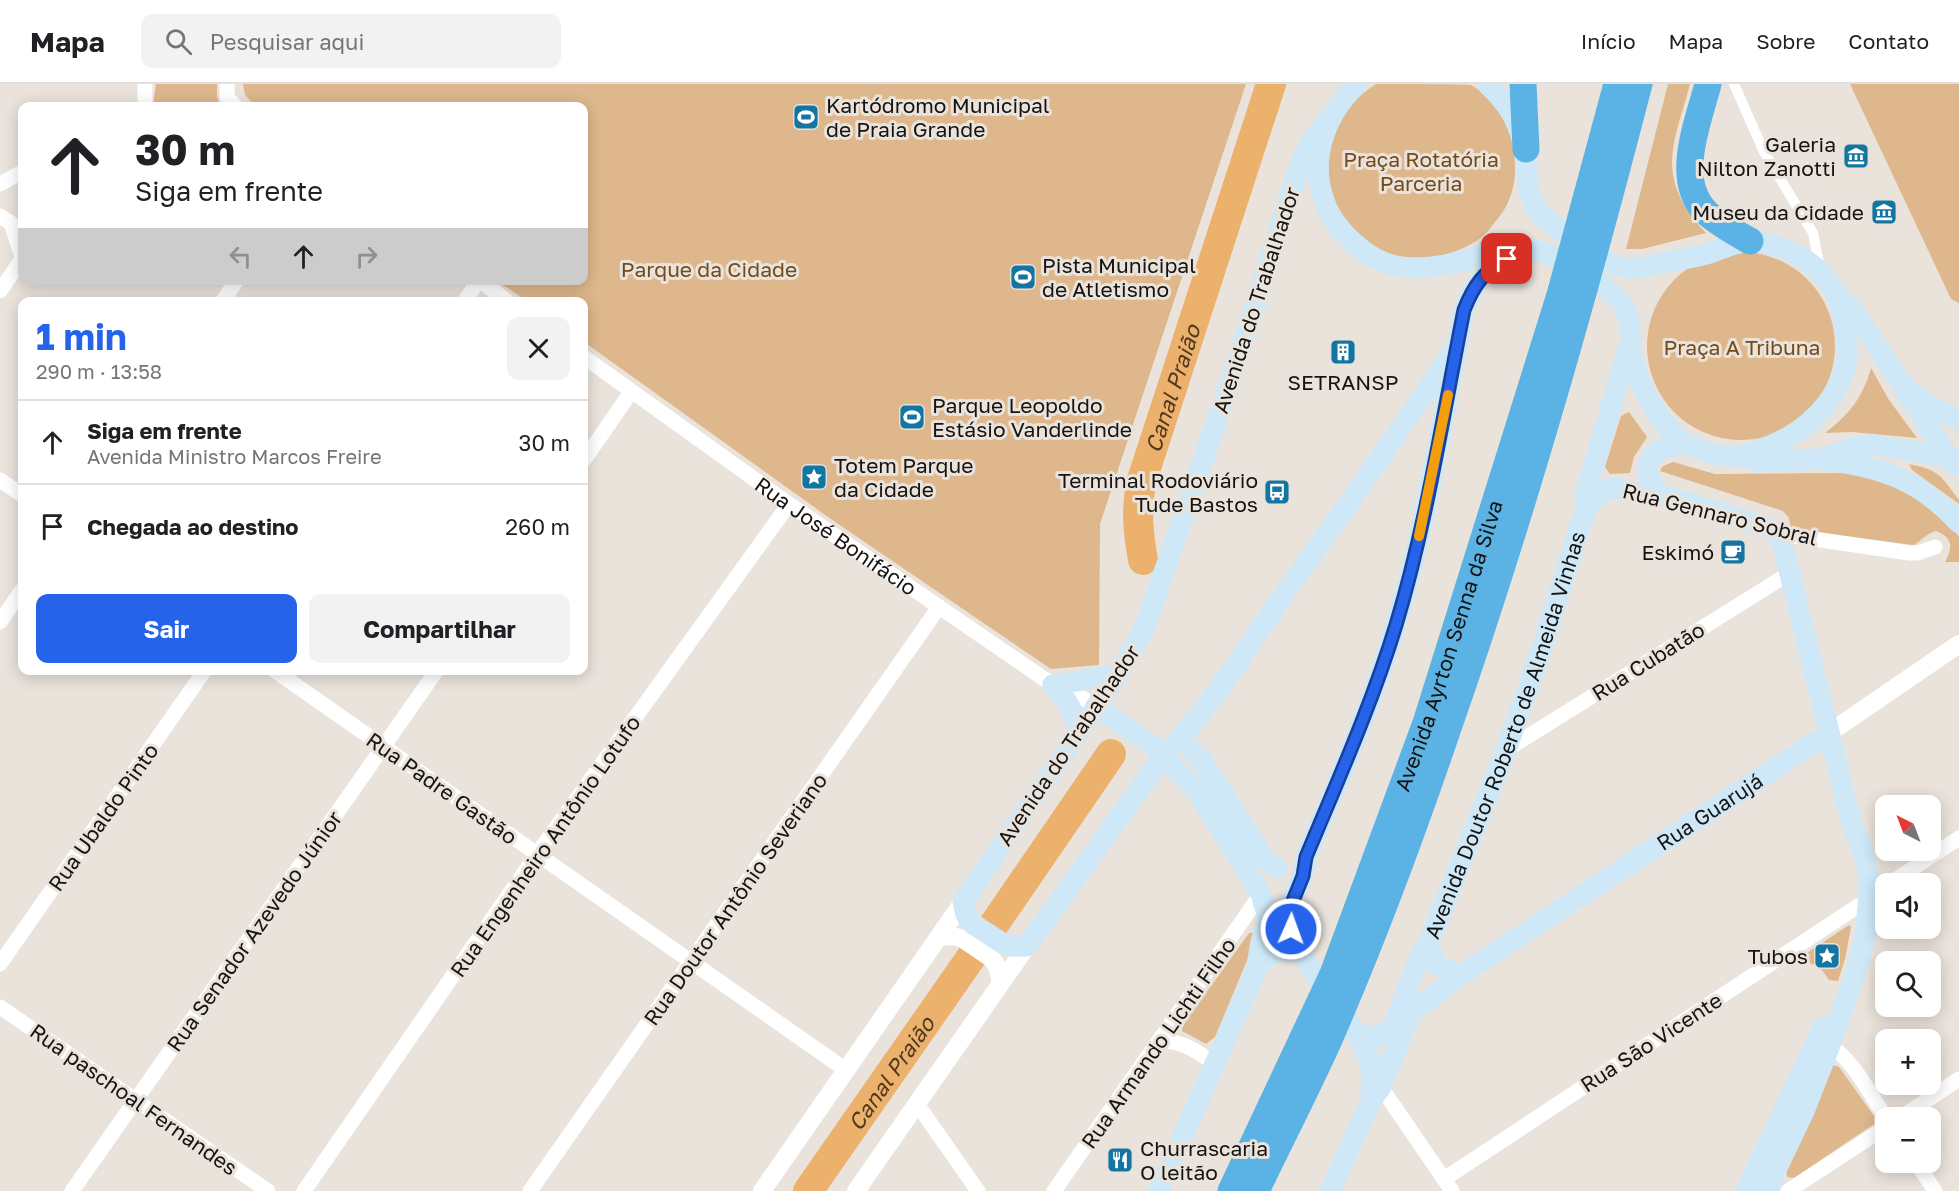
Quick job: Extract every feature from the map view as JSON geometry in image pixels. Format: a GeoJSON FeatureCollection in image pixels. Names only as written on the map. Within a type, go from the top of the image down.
{"type":"FeatureCollection","features":[{"type":"Feature","properties":{"kind":"highway"},"geometry":{"type":"LineString","coordinates":[[1523,84],[1526,149]]}},
{"type":"Feature","properties":{"kind":"highway"},"geometry":{"type":"LineString","coordinates":[[1598,84],[1602,140]]}},
{"type":"Feature","properties":{"kind":"highway","name":"Avenida Ayrton Senna da Silva"},"geometry":{"type":"LineString","coordinates":[[1591,228],[1602,140],[1617,84]]}},
{"type":"Feature","properties":{"kind":"highway","name":"Avenida Ayrton Senna da Silva"},"geometry":{"type":"LineString","coordinates":[[1256,1191],[1327,1044],[1341,983],[1426,723],[1570,302],[1591,228],[1639,84]]}},
{"type":"Feature","properties":{"kind":"highway"},"geometry":{"type":"LineString","coordinates":[[1708,84],[1693,146],[1690,184],[1694,196],[1707,213],[1750,241]]}},
{"type":"Feature","properties":{"kind":"highway","name":"Avenida Ayrton Senna da Silva"},"geometry":{"type":"LineString","coordinates":[[1231,1191],[1313,1019],[1341,983]]}},
{"type":"Feature","properties":{"kind":"highway"},"geometry":{"type":"LineString","coordinates":[[1215,1191],[1223,1183],[1268,1115]]}},
{"type":"Feature","properties":{"kind":"main road","name":"Avenida do Trabalhador"},"geometry":{"type":"LineString","coordinates":[[963,902],[1133,651],[1156,600],[1253,315],[1300,165],[1312,141],[1343,97],[1357,84]]}},
{"type":"Feature","properties":{"kind":"main road"},"geometry":{"type":"LineString","coordinates":[[1330,117],[1320,143],[1318,174],[1325,205],[1342,232],[1365,253],[1394,266],[1444,265],[1506,247],[1533,249],[1543,252],[1610,290],[1628,314],[1633,362],[1649,400],[1661,418],[1688,445],[1729,457],[1745,456],[1794,434],[1815,418],[1828,402],[1846,364],[1847,344],[1843,316],[1837,297],[1821,273],[1802,257],[1784,248],[1750,241],[1646,267],[1617,266],[1546,220],[1536,209],[1527,178],[1526,149],[1517,122],[1501,97],[1487,84]]}},
{"type":"Feature","properties":{"kind":"main road"},"geometry":{"type":"LineString","coordinates":[[1376,1094],[1371,1079],[1369,1060],[1356,1032],[1301,953],[1291,929],[1288,913],[1303,876],[1306,857],[1360,731],[1397,622],[1418,544],[1464,310],[1470,293],[1488,270],[1523,249]]}},
{"type":"Feature","properties":{"kind":"main road"},"geometry":{"type":"LineString","coordinates":[[1837,297],[1851,307],[1959,472]]}},
{"type":"Feature","properties":{"kind":"main road","name":"Avenida Doutor Roberto de Almeida Vinhas"},"geometry":{"type":"LineString","coordinates":[[1459,976],[1437,965],[1428,944],[1506,750],[1539,656],[1585,510],[1586,492],[1630,341]]}},
{"type":"Feature","properties":{"kind":"main road"},"geometry":{"type":"LineString","coordinates":[[963,902],[968,931],[996,950],[1011,946],[1027,946],[1163,756],[1181,737],[1248,646],[1413,412],[1457,345]]}},
{"type":"Feature","properties":{"kind":"main road"},"geometry":{"type":"LineString","coordinates":[[1904,387],[1924,402],[1959,420]]}},
{"type":"Feature","properties":{"kind":"main road"},"geometry":{"type":"LineString","coordinates":[[1662,495],[1652,486],[1647,476],[1649,465],[1658,451],[1688,445]]}},
{"type":"Feature","properties":{"kind":"main road"},"geometry":{"type":"LineString","coordinates":[[1818,459],[1860,446],[1875,446],[1959,459]]}},
{"type":"Feature","properties":{"kind":"main road"},"geometry":{"type":"LineString","coordinates":[[1745,456],[1758,462],[1818,459],[1861,464],[1886,471],[1908,482],[1959,523]]}},
{"type":"Feature","properties":{"kind":"main road","name":"Rua Gennaro Sobral"},"geometry":{"type":"LineString","coordinates":[[1585,510],[1602,492],[1613,487],[1649,495],[1662,495],[1764,526],[1780,534]]}},
{"type":"Feature","properties":{"kind":"main road"},"geometry":{"type":"LineString","coordinates":[[1780,534],[1853,829],[1853,848],[1859,886],[1875,893]]}},
{"type":"Feature","properties":{"kind":"main road"},"geometry":{"type":"LineString","coordinates":[[1053,685],[1119,674]]}},
{"type":"Feature","properties":{"kind":"main road"},"geometry":{"type":"LineString","coordinates":[[1053,685],[1062,694],[1073,712],[1077,732]]}},
{"type":"Feature","properties":{"kind":"main road"},"geometry":{"type":"LineString","coordinates":[[1096,706],[1140,736],[1163,756],[1197,792],[1261,894],[1268,917],[1257,968],[1159,1191]]}},
{"type":"Feature","properties":{"kind":"main road","name":"Rua Guarujá"},"geometry":{"type":"LineString","coordinates":[[1459,976],[1829,733]]}},
{"type":"Feature","properties":{"kind":"main road"},"geometry":{"type":"LineString","coordinates":[[1181,737],[1203,762],[1264,858],[1276,868]]}},
{"type":"Feature","properties":{"kind":"main road"},"geometry":{"type":"LineString","coordinates":[[1249,875],[1276,868],[1287,870],[1306,857]]}},
{"type":"Feature","properties":{"kind":"main road"},"geometry":{"type":"LineString","coordinates":[[1766,1191],[1805,1109],[1850,960],[1855,935],[1875,895]]}},
{"type":"Feature","properties":{"kind":"main road"},"geometry":{"type":"LineString","coordinates":[[1356,1032],[1378,1038],[1392,1028],[1420,956],[1428,944]]}},
{"type":"Feature","properties":{"kind":"main road"},"geometry":{"type":"LineString","coordinates":[[1257,968],[1274,952],[1301,953]]}},
{"type":"Feature","properties":{"kind":"main road"},"geometry":{"type":"LineString","coordinates":[[1330,1191],[1412,1014],[1459,976]]}},
{"type":"Feature","properties":{"kind":"main road"},"geometry":{"type":"LineString","coordinates":[[1746,1191],[1824,1041]]}},
{"type":"Feature","properties":{"kind":"street"},"geometry":{"type":"LineString","coordinates":[[145,84],[145,102]]}},
{"type":"Feature","properties":{"kind":"street"},"geometry":{"type":"LineString","coordinates":[[227,84],[227,97],[232,102]]}},
{"type":"Feature","properties":{"kind":"street"},"geometry":{"type":"LineString","coordinates":[[1734,84],[1764,153],[1813,233],[1821,273]]}},
{"type":"Feature","properties":{"kind":"street"},"geometry":{"type":"LineString","coordinates":[[0,184],[18,174]]}},
{"type":"Feature","properties":{"kind":"street"},"geometry":{"type":"LineString","coordinates":[[8,221],[18,247]]}},
{"type":"Feature","properties":{"kind":"street"},"geometry":{"type":"LineString","coordinates":[[0,291],[18,264]]}},
{"type":"Feature","properties":{"kind":"street"},"geometry":{"type":"LineString","coordinates":[[486,285],[501,297]]}},
{"type":"Feature","properties":{"kind":"street","name":"Rua José Bonifácio"},"geometry":{"type":"LineString","coordinates":[[588,360],[789,504],[1053,685],[1072,692],[1096,706]]}},
{"type":"Feature","properties":{"kind":"street"},"geometry":{"type":"LineString","coordinates":[[588,454],[631,392]]}},
{"type":"Feature","properties":{"kind":"street"},"geometry":{"type":"LineString","coordinates":[[0,480],[18,492]]}},
{"type":"Feature","properties":{"kind":"street","name":"Rua Engenheiro Antônio Lotufo"},"geometry":{"type":"LineString","coordinates":[[304,1191],[537,854],[789,504]]}},
{"type":"Feature","properties":{"kind":"street","name":"Rua Gennaro Sobral"},"geometry":{"type":"LineString","coordinates":[[1780,534],[1909,553],[1918,553],[1935,547]]}},
{"type":"Feature","properties":{"kind":"street","name":"Rua Cubatão"},"geometry":{"type":"LineString","coordinates":[[1506,750],[1790,573]]}},
{"type":"Feature","properties":{"kind":"street"},"geometry":{"type":"LineString","coordinates":[[0,622],[18,596]]}},
{"type":"Feature","properties":{"kind":"street","name":"Rua Doutor Antônio Severiano"},"geometry":{"type":"LineString","coordinates":[[530,1191],[939,607]]}},
{"type":"Feature","properties":{"kind":"street","name":"Rua Guarujá"},"geometry":{"type":"LineString","coordinates":[[1829,733],[1959,644]]}},
{"type":"Feature","properties":{"kind":"street","name":"Rua Ubaldo Pinto"},"geometry":{"type":"LineString","coordinates":[[0,964],[202,675]]}},
{"type":"Feature","properties":{"kind":"street","name":"Rua Padre Gastão"},"geometry":{"type":"LineString","coordinates":[[281,675],[846,1070]]}},
{"type":"Feature","properties":{"kind":"street","name":"Rua Senador Azevedo Júnior"},"geometry":{"type":"LineString","coordinates":[[72,1191],[433,675]]}},
{"type":"Feature","properties":{"kind":"street","name":"Rua São Vicente"},"geometry":{"type":"LineString","coordinates":[[1906,873],[1959,838]]}},
{"type":"Feature","properties":{"kind":"street","name":"Rua Armando Lichti Filho"},"geometry":{"type":"LineString","coordinates":[[1054,1191],[1261,894]]}},
{"type":"Feature","properties":{"kind":"street","name":"Rua São Vicente"},"geometry":{"type":"LineString","coordinates":[[1448,1185],[1875,894]]}},
{"type":"Feature","properties":{"kind":"street","name":"Avenida do Trabalhador"},"geometry":{"type":"LineString","coordinates":[[762,1191],[963,902]]}},
{"type":"Feature","properties":{"kind":"street"},"geometry":{"type":"LineString","coordinates":[[939,937],[953,936],[968,931]]}},
{"type":"Feature","properties":{"kind":"street"},"geometry":{"type":"LineString","coordinates":[[856,1191],[1027,946]]}},
{"type":"Feature","properties":{"kind":"street"},"geometry":{"type":"LineString","coordinates":[[996,950],[1001,983]]}},
{"type":"Feature","properties":{"kind":"street","name":"Rua paschoal Fernandes"},"geometry":{"type":"LineString","coordinates":[[0,1007],[268,1191]]}},
{"type":"Feature","properties":{"kind":"street"},"geometry":{"type":"LineString","coordinates":[[1160,1040],[1187,1046],[1203,1054],[1214,1065]]}},
{"type":"Feature","properties":{"kind":"street"},"geometry":{"type":"LineString","coordinates":[[1824,1041],[1838,1050],[1851,1064],[1879,1107]]}},
{"type":"Feature","properties":{"kind":"street"},"geometry":{"type":"LineString","coordinates":[[1917,1107],[1959,1079]]}},
{"type":"Feature","properties":{"kind":"street"},"geometry":{"type":"LineString","coordinates":[[1376,1094],[1448,1185]]}},
{"type":"Feature","properties":{"kind":"street"},"geometry":{"type":"LineString","coordinates":[[917,1104],[978,1191]]}},
{"type":"Feature","properties":{"kind":"street"},"geometry":{"type":"LineString","coordinates":[[1788,1191],[1875,1134]]}},
{"type":"Feature","properties":{"kind":"street"},"geometry":{"type":"LineString","coordinates":[[1923,1173],[1935,1191]]}},
{"type":"Feature","properties":{"kind":"green space"},"geometry":{"type":"Polygon","coordinates":[[[156,84],[217,84],[219,102],[154,102],[156,84]]]}},
{"type":"Feature","properties":{"kind":"green space","name":"Parque Leopoldo Estásio Vanderlinde"},"geometry":{"type":"Polygon","coordinates":[[[243,84],[1246,84],[1100,524],[1099,665],[1051,669],[828,517],[588,345],[588,297],[521,297],[503,285],[588,285],[588,102],[251,102],[245,95],[243,84]]]}},
{"type":"Feature","properties":{"kind":"green space","name":"Praça Rotatória Parceria"},"geometry":{"type":"Polygon","coordinates":[[[1376,84],[1471,85],[1486,96],[1498,110],[1513,146],[1514,184],[1499,217],[1475,242],[1444,255],[1408,258],[1377,248],[1352,229],[1336,202],[1329,172],[1332,140],[1347,110],[1376,84]]]}},
{"type":"Feature","properties":{"kind":"green space"},"geometry":{"type":"Polygon","coordinates":[[[1668,84],[1690,84],[1676,133],[1672,163],[1679,194],[1688,211],[1706,233],[1642,249],[1626,249],[1668,84]]]}},
{"type":"Feature","properties":{"kind":"green space"},"geometry":{"type":"Polygon","coordinates":[[[1850,84],[1959,84],[1959,303],[1951,299],[1850,84]]]}},
{"type":"Feature","properties":{"kind":"green space","name":"Praça A Tribuna"},"geometry":{"type":"Polygon","coordinates":[[[1732,252],[1750,252],[1777,259],[1808,279],[1828,310],[1835,346],[1828,382],[1808,413],[1777,433],[1750,440],[1732,440],[1697,429],[1681,419],[1668,406],[1651,373],[1647,355],[1647,337],[1658,302],[1668,286],[1681,273],[1714,256],[1732,252]]]}},
{"type":"Feature","properties":{"kind":"green space"},"geometry":{"type":"Polygon","coordinates":[[[1871,368],[1889,400],[1917,438],[1852,432],[1825,433],[1854,405],[1864,388],[1871,368]]]}},
{"type":"Feature","properties":{"kind":"green space"},"geometry":{"type":"Polygon","coordinates":[[[1629,412],[1647,437],[1634,457],[1630,473],[1610,474],[1605,467],[1621,416],[1629,412]]]}},
{"type":"Feature","properties":{"kind":"green space"},"geometry":{"type":"Polygon","coordinates":[[[1673,462],[1715,474],[1855,474],[1892,486],[1919,500],[1953,529],[1959,537],[1959,562],[1945,562],[1950,544],[1946,537],[1936,531],[1914,545],[1791,529],[1789,518],[1783,511],[1660,471],[1663,466],[1673,462]]]}},
{"type":"Feature","properties":{"kind":"green space"},"geometry":{"type":"Polygon","coordinates":[[[1909,464],[1939,475],[1959,500],[1959,504],[1912,470],[1909,464]]]}},
{"type":"Feature","properties":{"kind":"green space"},"geometry":{"type":"Polygon","coordinates":[[[1849,925],[1851,927],[1845,959],[1838,981],[1829,980],[1819,966],[1803,961],[1804,955],[1849,925]]]}},
{"type":"Feature","properties":{"kind":"green space"},"geometry":{"type":"Polygon","coordinates":[[[1249,933],[1253,933],[1256,939],[1215,1037],[1206,1044],[1182,1031],[1183,1025],[1249,933]]]}},
{"type":"Feature","properties":{"kind":"green space"},"geometry":{"type":"Polygon","coordinates":[[[1833,1065],[1839,1067],[1874,1116],[1874,1124],[1794,1178],[1787,1177],[1786,1169],[1833,1065]]]}},
{"type":"Feature","properties":{"kind":"waterway","name":"Canal Praião"},"geometry":{"type":"LineString","coordinates":[[1143,560],[1138,521],[1141,483],[1271,84]]}},
{"type":"Feature","properties":{"kind":"waterway","name":"Canal Praião"},"geometry":{"type":"LineString","coordinates":[[993,926],[1111,754]]}},
{"type":"Feature","properties":{"kind":"waterway","name":"Canal Praião"},"geometry":{"type":"LineString","coordinates":[[808,1191],[972,956]]}},
{"type":"Feature","properties":{"kind":"slow traffic"},"geometry":{"type":"LineString","coordinates":[[1419,536],[1448,395]]}},
{"type":"Feature","properties":{"kind":"place","name":"Kartódromo Municipal de Praia Grande"},"geometry":{"type":"Point","coordinates":[806,117]}},
{"type":"Feature","properties":{"kind":"place","name":"Galeria Nilton Zanotti"},"geometry":{"type":"Point","coordinates":[1856,156]}},
{"type":"Feature","properties":{"kind":"place","name":"Museu da Cidade"},"geometry":{"type":"Point","coordinates":[1884,212]}},
{"type":"Feature","properties":{"kind":"place","name":"Pista Municipal de Atletismo"},"geometry":{"type":"Point","coordinates":[1023,277]}},
{"type":"Feature","properties":{"kind":"place","name":"SETRANSP"},"geometry":{"type":"Point","coordinates":[1343,352]}},
{"type":"Feature","properties":{"kind":"place","name":"Parque Leopoldo Estásio Vanderlinde"},"geometry":{"type":"Point","coordinates":[912,417]}},
{"type":"Feature","properties":{"kind":"place","name":"Totem Parque da Cidade"},"geometry":{"type":"Point","coordinates":[814,477]}},
{"type":"Feature","properties":{"kind":"place","name":"Terminal Rodoviário Tude Bastos"},"geometry":{"type":"Point","coordinates":[1277,492]}},
{"type":"Feature","properties":{"kind":"place","name":"Eskimó"},"geometry":{"type":"Point","coordinates":[1733,552]}},
{"type":"Feature","properties":{"kind":"place","name":"Tubos"},"geometry":{"type":"Point","coordinates":[1827,956]}},
{"type":"Feature","properties":{"kind":"place","name":"Churrascaria O leitão"},"geometry":{"type":"Point","coordinates":[1120,1160]}},
{"type":"Feature","properties":{"kind":"route"},"geometry":{"type":"LineString","coordinates":[[1291,929],[1288,913],[1303,876],[1306,857],[1360,731],[1397,622],[1418,544],[1464,310],[1470,293],[1479,280],[1488,270],[1507,259]]}},
{"type":"Feature","properties":{"kind":"park label","name":"Parque da Cidade"},"geometry":{"type":"Point","coordinates":[709,269]}}]}
